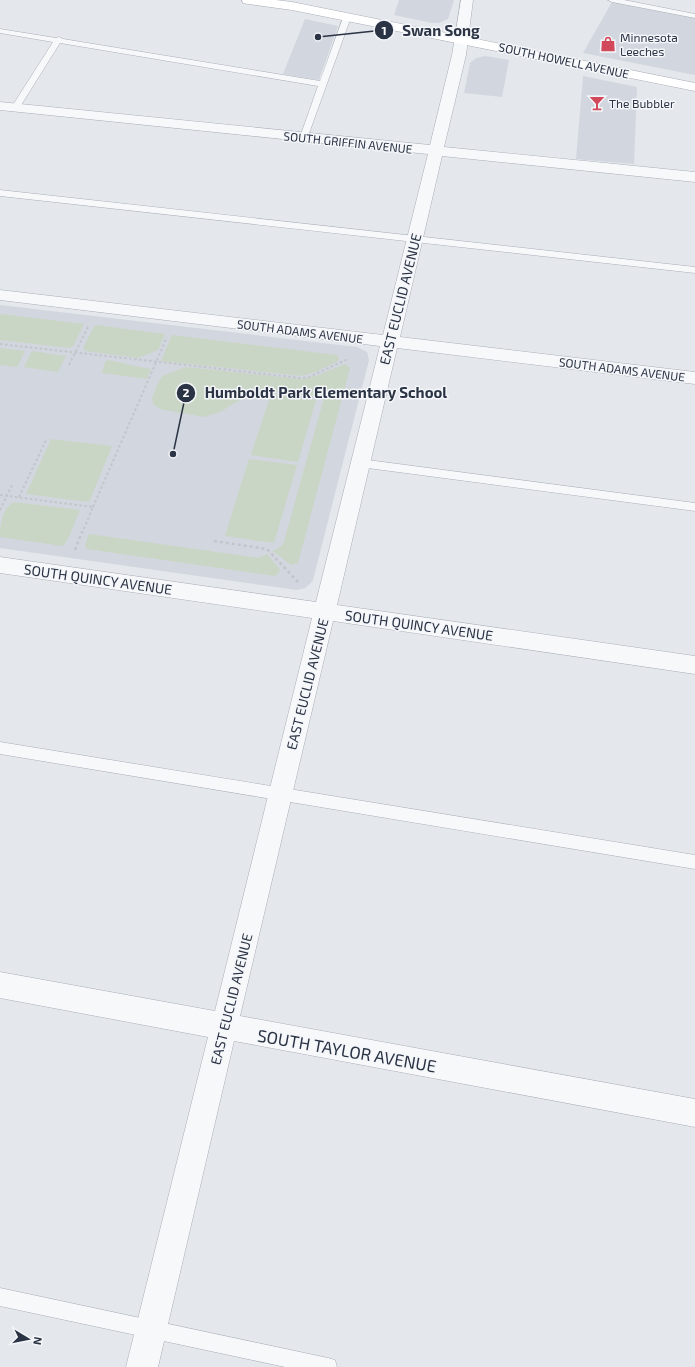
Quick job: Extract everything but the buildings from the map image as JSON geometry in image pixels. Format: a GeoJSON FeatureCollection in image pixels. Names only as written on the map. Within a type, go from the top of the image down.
{"type":"FeatureCollection","features":[{"type":"Feature","properties":{"kind":"street","name":"SOUTH HOWELL AVENUE"},"geometry":{"type":"LineString","coordinates":[[248,0],[292,6],[695,87]]}},
{"type":"Feature","properties":{"kind":"street","name":"SOUTH HOWELL AVENUE"},"geometry":{"type":"LineString","coordinates":[[274,0],[292,6]]}},
{"type":"Feature","properties":{"kind":"street","name":"EAST EUCLID AVENUE"},"geometry":{"type":"LineString","coordinates":[[142,1367],[459,55],[467,0]]}},
{"type":"Feature","properties":{"kind":"street","name":"SOUTH GRIFFIN AVENUE"},"geometry":{"type":"LineString","coordinates":[[0,106],[695,178]]}},
{"type":"Feature","properties":{"kind":"street","name":"SOUTH ADAMS AVENUE"},"geometry":{"type":"LineString","coordinates":[[0,294],[695,378]]}},
{"type":"Feature","properties":{"kind":"street","name":"SOUTH QUINCY AVENUE"},"geometry":{"type":"LineString","coordinates":[[0,565],[695,665]]}},
{"type":"Feature","properties":{"kind":"street","name":"SOUTH TAYLOR AVENUE"},"geometry":{"type":"LineString","coordinates":[[0,985],[695,1113]]}},
{"type":"Feature","properties":{"kind":"lane"},"geometry":{"type":"LineString","coordinates":[[612,0],[695,16]]}},
{"type":"Feature","properties":{"kind":"lane"},"geometry":{"type":"LineString","coordinates":[[304,137],[347,17]]}},
{"type":"Feature","properties":{"kind":"lane"},"geometry":{"type":"LineString","coordinates":[[0,31],[59,39],[323,84]]}},
{"type":"Feature","properties":{"kind":"lane"},"geometry":{"type":"LineString","coordinates":[[15,108],[59,39]]}},
{"type":"Feature","properties":{"kind":"lane"},"geometry":{"type":"LineString","coordinates":[[0,193],[695,270]]}},
{"type":"Feature","properties":{"kind":"lane"},"geometry":{"type":"LineString","coordinates":[[360,464],[695,508]]}},
{"type":"Feature","properties":{"kind":"lane"},"geometry":{"type":"LineString","coordinates":[[0,748],[695,862]]}},
{"type":"Feature","properties":{"kind":"lane"},"geometry":{"type":"LineString","coordinates":[[0,1297],[328,1367]]}},
{"type":"Feature","properties":{"kind":"path"},"geometry":{"type":"LineString","coordinates":[[69,364],[90,323]]}},
{"type":"Feature","properties":{"kind":"path"},"geometry":{"type":"LineString","coordinates":[[75,550],[169,332]]}},
{"type":"Feature","properties":{"kind":"path"},"geometry":{"type":"LineString","coordinates":[[0,344],[300,378],[319,372],[352,358]]}},
{"type":"Feature","properties":{"kind":"path"},"geometry":{"type":"LineString","coordinates":[[19,497],[47,438]]}},
{"type":"Feature","properties":{"kind":"path"},"geometry":{"type":"LineString","coordinates":[[0,510],[13,483]]}},
{"type":"Feature","properties":{"kind":"path"},"geometry":{"type":"LineString","coordinates":[[0,495],[93,507]]}},
{"type":"Feature","properties":{"kind":"path"},"geometry":{"type":"LineString","coordinates":[[214,541],[267,549],[298,582]]}},
{"type":"Feature","properties":{"kind":"shaded area"},"geometry":{"type":"Polygon","coordinates":[[[399,0],[454,0],[448,19],[439,23],[432,23],[394,15],[399,0]]]}},
{"type":"Feature","properties":{"kind":"shaded area"},"geometry":{"type":"Polygon","coordinates":[[[612,2],[695,18],[695,75],[583,53],[612,2]]]}},
{"type":"Feature","properties":{"kind":"shaded area"},"geometry":{"type":"Polygon","coordinates":[[[305,19],[338,26],[319,80],[283,74],[305,19]]]}},
{"type":"Feature","properties":{"kind":"shaded area"},"geometry":{"type":"Polygon","coordinates":[[[485,56],[509,60],[502,97],[464,93],[470,63],[476,58],[485,56]]]}},
{"type":"Feature","properties":{"kind":"shaded area"},"geometry":{"type":"Polygon","coordinates":[[[583,76],[637,87],[634,164],[576,159],[583,76]]]}},
{"type":"Feature","properties":{"kind":"shaded area"},"geometry":{"type":"Polygon","coordinates":[[[0,305],[357,347],[367,352],[369,360],[313,580],[310,584],[305,588],[297,590],[0,548],[0,305]]]}},
{"type":"Feature","properties":{"kind":"green space"},"geometry":{"type":"Polygon","coordinates":[[[0,314],[84,324],[73,346],[69,348],[0,340],[0,314]]]}},
{"type":"Feature","properties":{"kind":"green space"},"geometry":{"type":"Polygon","coordinates":[[[95,325],[165,334],[158,350],[138,358],[86,351],[83,348],[95,325]]]}},
{"type":"Feature","properties":{"kind":"green space"},"geometry":{"type":"Polygon","coordinates":[[[172,335],[337,355],[339,359],[337,362],[302,376],[161,361],[172,335]]]}},
{"type":"Feature","properties":{"kind":"green space"},"geometry":{"type":"Polygon","coordinates":[[[0,348],[25,351],[17,367],[0,365],[0,348]]]}},
{"type":"Feature","properties":{"kind":"green space"},"geometry":{"type":"Polygon","coordinates":[[[32,351],[66,356],[58,372],[24,367],[32,351]]]}},
{"type":"Feature","properties":{"kind":"green space"},"geometry":{"type":"Polygon","coordinates":[[[106,360],[151,369],[147,379],[102,373],[106,360]]]}},
{"type":"Feature","properties":{"kind":"green space"},"geometry":{"type":"Polygon","coordinates":[[[345,364],[350,368],[298,563],[291,565],[273,551],[283,545],[324,398],[264,390],[250,394],[220,412],[204,417],[160,409],[153,404],[152,398],[162,376],[186,367],[302,379],[316,376],[345,364]]]}},
{"type":"Feature","properties":{"kind":"green space"},"geometry":{"type":"Polygon","coordinates":[[[271,394],[316,400],[298,462],[251,455],[271,394]]]}},
{"type":"Feature","properties":{"kind":"green space"},"geometry":{"type":"Polygon","coordinates":[[[51,439],[112,446],[89,502],[26,494],[51,439]]]}},
{"type":"Feature","properties":{"kind":"green space"},"geometry":{"type":"Polygon","coordinates":[[[249,459],[297,465],[274,543],[225,536],[249,459]]]}},
{"type":"Feature","properties":{"kind":"green space"},"geometry":{"type":"Polygon","coordinates":[[[14,502],[80,510],[68,539],[63,546],[0,537],[2,517],[7,508],[14,502]]]}},
{"type":"Feature","properties":{"kind":"green space"},"geometry":{"type":"Polygon","coordinates":[[[89,534],[259,558],[267,554],[280,571],[275,576],[87,549],[85,545],[89,534]]]}},
{"type":"Feature","properties":{"kind":"place","name":"Swan Song"},"geometry":{"type":"Point","coordinates":[318,37]}},
{"type":"Feature","properties":{"kind":"place","name":"Minnesota Leeches"},"geometry":{"type":"Point","coordinates":[608,44]}},
{"type":"Feature","properties":{"kind":"place","name":"The Bubbler"},"geometry":{"type":"Point","coordinates":[597,103]}},
{"type":"Feature","properties":{"kind":"place","name":"Humboldt Park Elementary School"},"geometry":{"type":"Point","coordinates":[173,454]}}]}
